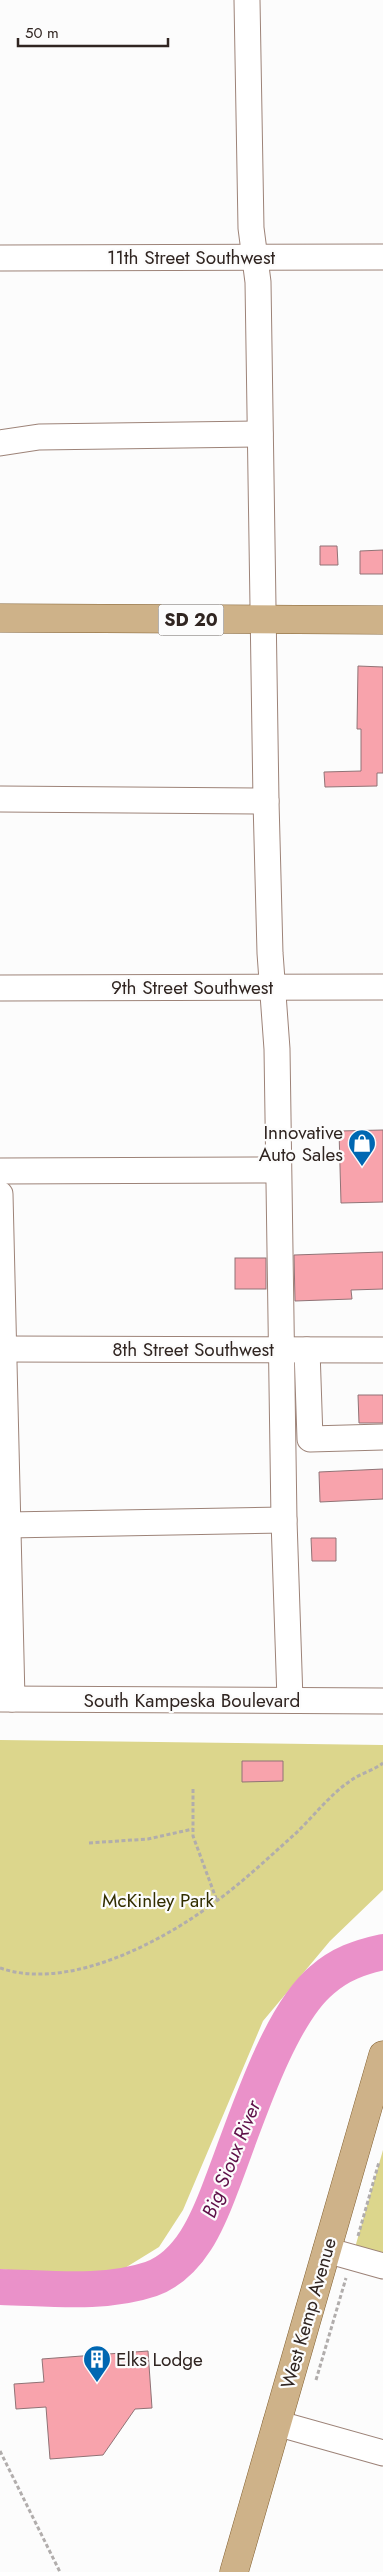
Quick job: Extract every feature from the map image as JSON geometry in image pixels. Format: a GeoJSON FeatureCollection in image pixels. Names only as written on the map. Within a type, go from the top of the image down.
{"type":"FeatureCollection","features":[{"type":"Feature","properties":{"kind":"main road","name":"SD 20"},"geometry":{"type":"LineString","coordinates":[[0,618],[383,620]]}},
{"type":"Feature","properties":{"kind":"main road","name":"West Kemp Avenue"},"geometry":{"type":"LineString","coordinates":[[234,2572],[383,2055]]}},
{"type":"Feature","properties":{"kind":"street"},"geometry":{"type":"LineString","coordinates":[[248,0],[251,228],[258,282],[266,801],[276,1049],[284,1520],[290,1700]]}},
{"type":"Feature","properties":{"kind":"street","name":"11th Street Southwest"},"geometry":{"type":"LineString","coordinates":[[0,258],[383,257]]}},
{"type":"Feature","properties":{"kind":"street"},"geometry":{"type":"LineString","coordinates":[[0,443],[39,437],[260,434]]}},
{"type":"Feature","properties":{"kind":"street"},"geometry":{"type":"LineString","coordinates":[[0,799],[266,801]]}},
{"type":"Feature","properties":{"kind":"street","name":"9th Street Southwest"},"geometry":{"type":"LineString","coordinates":[[0,988],[383,986]]}},
{"type":"Feature","properties":{"kind":"street"},"geometry":{"type":"LineString","coordinates":[[0,1171],[278,1170]]}},
{"type":"Feature","properties":{"kind":"street"},"geometry":{"type":"LineString","coordinates":[[0,1194],[8,1525],[6,1699]]}},
{"type":"Feature","properties":{"kind":"street","name":"8th Street Southwest"},"geometry":{"type":"LineString","coordinates":[[4,1349],[383,1350]]}},
{"type":"Feature","properties":{"kind":"street"},"geometry":{"type":"LineString","coordinates":[[307,1350],[310,1439],[383,1436]]}},
{"type":"Feature","properties":{"kind":"street"},"geometry":{"type":"LineString","coordinates":[[8,1525],[284,1520]]}},
{"type":"Feature","properties":{"kind":"street","name":"South Kampeska Boulevard"},"geometry":{"type":"LineString","coordinates":[[6,1699],[383,1701]]}},
{"type":"Feature","properties":{"kind":"street"},"geometry":{"type":"LineString","coordinates":[[326,2250],[383,2266]]}},
{"type":"Feature","properties":{"kind":"street"},"geometry":{"type":"LineString","coordinates":[[276,2423],[383,2453]]}},
{"type":"Feature","properties":{"kind":"path"},"geometry":{"type":"LineString","coordinates":[[0,1968],[36,1974],[65,1973],[96,1964],[158,1938],[217,1901],[247,1877],[353,1779],[383,1763]]}},
{"type":"Feature","properties":{"kind":"path"},"geometry":{"type":"LineString","coordinates":[[193,1789],[193,1836],[217,1901]]}},
{"type":"Feature","properties":{"kind":"path"},"geometry":{"type":"LineString","coordinates":[[89,1843],[148,1839],[193,1829]]}},
{"type":"Feature","properties":{"kind":"path"},"geometry":{"type":"LineString","coordinates":[[315,2385],[381,2155]]}},
{"type":"Feature","properties":{"kind":"path"},"geometry":{"type":"LineString","coordinates":[[0,2451],[60,2572]]}},
{"type":"Feature","properties":{"kind":"green space","name":"McKinley Park"},"geometry":{"type":"Polygon","coordinates":[[[0,1740],[383,1745],[383,1890],[330,1941],[263,2021],[183,2210],[159,2247],[120,2271],[92,2280],[0,2269],[0,1740]]]}},
{"type":"Feature","properties":{"kind":"green space"},"geometry":{"type":"Polygon","coordinates":[[[383,2150],[383,2266],[352,2258],[383,2150]]]}},
{"type":"Feature","properties":{"kind":"building"},"geometry":{"type":"Polygon","coordinates":[[[320,546],[337,546],[338,565],[320,565],[320,546]]]}},
{"type":"Feature","properties":{"kind":"building"},"geometry":{"type":"Polygon","coordinates":[[[383,550],[383,574],[360,574],[360,551],[383,550]]]}},
{"type":"Feature","properties":{"kind":"building"},"geometry":{"type":"Polygon","coordinates":[[[358,666],[383,667],[383,773],[377,773],[377,786],[325,787],[324,772],[361,771],[361,729],[357,729],[358,666]]]}},
{"type":"Feature","properties":{"kind":"building","name":"Innovative Auto Sales"},"geometry":{"type":"Polygon","coordinates":[[[383,1130],[383,1202],[341,1203],[339,1131],[383,1130]]]}},
{"type":"Feature","properties":{"kind":"building"},"geometry":{"type":"Polygon","coordinates":[[[383,1252],[383,1289],[351,1290],[352,1299],[295,1301],[294,1255],[383,1252]]]}},
{"type":"Feature","properties":{"kind":"building"},"geometry":{"type":"Polygon","coordinates":[[[235,1258],[266,1258],[266,1289],[235,1289],[235,1258]]]}},
{"type":"Feature","properties":{"kind":"building"},"geometry":{"type":"Polygon","coordinates":[[[358,1395],[383,1395],[383,1423],[359,1423],[358,1395]]]}},
{"type":"Feature","properties":{"kind":"building"},"geometry":{"type":"Polygon","coordinates":[[[383,1469],[383,1499],[320,1502],[319,1472],[383,1469]]]}},
{"type":"Feature","properties":{"kind":"building"},"geometry":{"type":"Polygon","coordinates":[[[311,1538],[336,1538],[336,1561],[312,1561],[311,1538]]]}},
{"type":"Feature","properties":{"kind":"building"},"geometry":{"type":"Polygon","coordinates":[[[242,1761],[283,1761],[283,1781],[242,1782],[242,1761]]]}},
{"type":"Feature","properties":{"kind":"building","name":"Elks Lodge"},"geometry":{"type":"Polygon","coordinates":[[[148,2351],[152,2408],[135,2409],[103,2455],[50,2459],[46,2407],[16,2409],[14,2384],[44,2382],[42,2359],[148,2351]]]}},
{"type":"Feature","properties":{"kind":"waterway","name":"Big Sioux River"},"geometry":{"type":"LineString","coordinates":[[0,2287],[76,2289],[114,2287],[151,2279],[177,2263],[196,2240],[210,2213],[263,2076],[290,2020],[306,1997],[329,1974],[351,1962],[383,1952]]}},
{"type":"Feature","properties":{"kind":"place","name":"Innovative Auto Sales"},"geometry":{"type":"Point","coordinates":[362,1167]}},
{"type":"Feature","properties":{"kind":"place","name":"Elks Lodge"},"geometry":{"type":"Point","coordinates":[97,2383]}}]}
